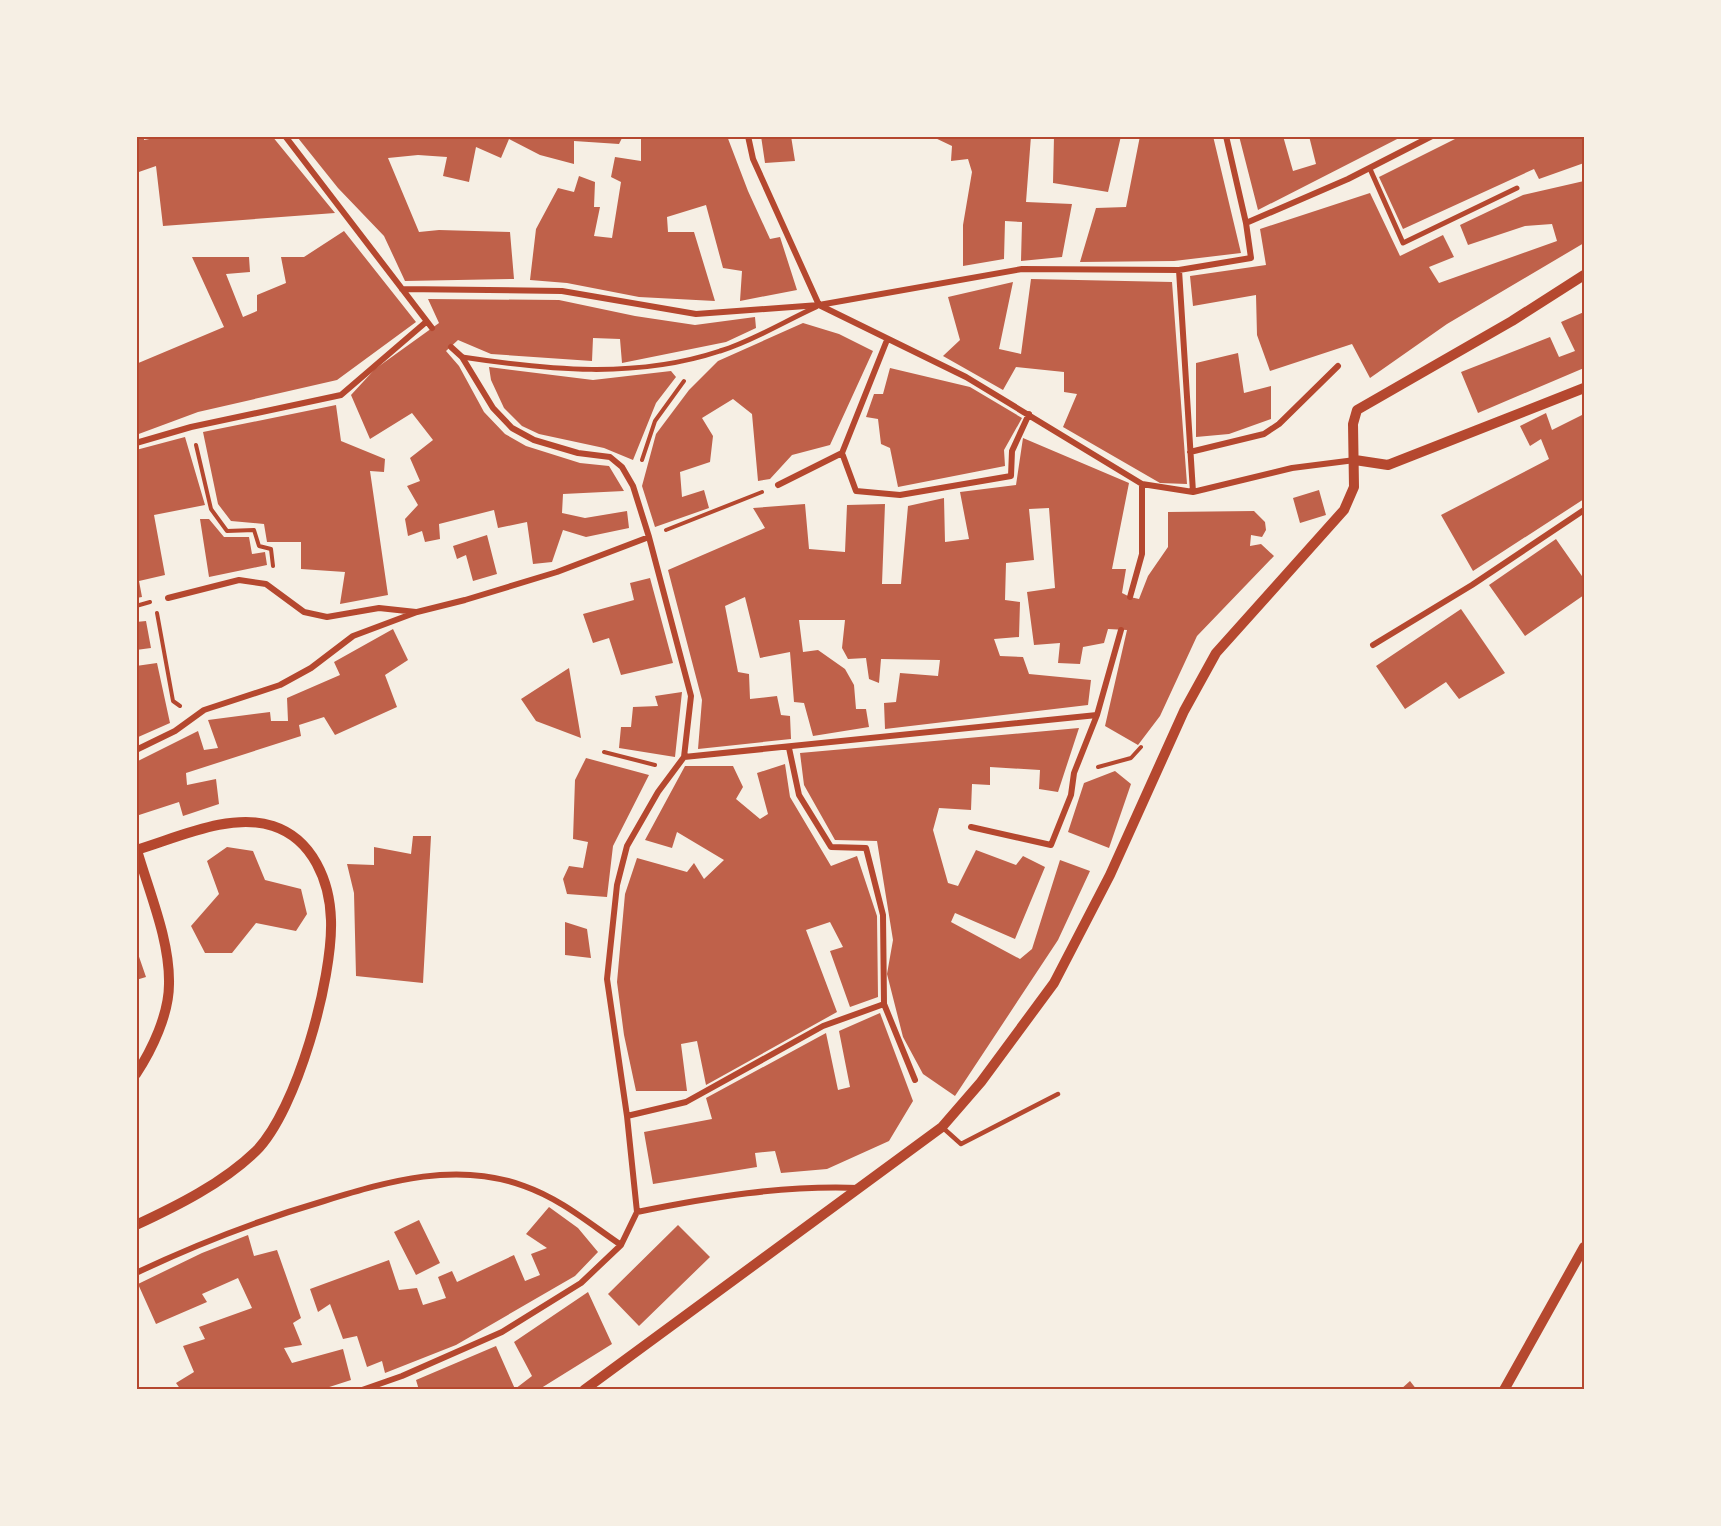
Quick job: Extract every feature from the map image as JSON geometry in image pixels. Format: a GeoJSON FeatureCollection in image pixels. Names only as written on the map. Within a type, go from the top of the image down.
{"type":"FeatureCollection","features":[{"type":"Feature","properties":{"kind":"street"},"geometry":{"type":"LineString","coordinates":[[285,136],[432,328]]}},
{"type":"Feature","properties":{"kind":"street"},"geometry":{"type":"LineString","coordinates":[[748,136],[753,159],[819,305],[966,377],[1142,484],[1193,492],[1292,468],[1355,460],[1388,465],[1584,388]]}},
{"type":"Feature","properties":{"kind":"street"},"geometry":{"type":"LineString","coordinates":[[402,290],[562,291],[696,314],[819,305],[1022,269],[1179,270],[1251,258],[1246,223],[1226,136]]}},
{"type":"Feature","properties":{"kind":"street"},"geometry":{"type":"LineString","coordinates":[[1246,223],[1370,169],[1432,136]]}},
{"type":"Feature","properties":{"kind":"street"},"geometry":{"type":"LineString","coordinates":[[1370,169],[1403,243],[1517,188]]}},
{"type":"Feature","properties":{"kind":"street"},"geometry":{"type":"LineString","coordinates":[[1179,270],[1193,492]]}},
{"type":"Feature","properties":{"kind":"street"},"geometry":{"type":"LineString","coordinates":[[584,1389],[942,1127],[981,1082],[1054,983],[1110,875],[1169,744],[1216,653],[1344,510],[1354,487],[1353,424],[1358,410],[1512,321],[1584,275]]}},
{"type":"Feature","properties":{"kind":"street"},"geometry":{"type":"LineString","coordinates":[[462,357],[596,372],[668,365],[722,351],[819,305]]}},
{"type":"Feature","properties":{"kind":"street"},"geometry":{"type":"LineString","coordinates":[[136,443],[192,427],[341,395],[426,322]]}},
{"type":"Feature","properties":{"kind":"street"},"geometry":{"type":"LineString","coordinates":[[778,485],[842,453],[887,340]]}},
{"type":"Feature","properties":{"kind":"street"},"geometry":{"type":"LineString","coordinates":[[362,1389],[402,1376],[502,1332],[581,1283],[621,1245],[637,1212],[627,1116],[607,980],[617,885],[627,846],[673,770],[684,757],[691,696],[649,537],[633,486],[622,467],[610,458],[578,453],[534,440],[512,428],[493,408],[462,357],[451,346]]}},
{"type":"Feature","properties":{"kind":"street"},"geometry":{"type":"LineString","coordinates":[[1190,452],[1264,434],[1287,416],[1338,366]]}},
{"type":"Feature","properties":{"kind":"street"},"geometry":{"type":"LineString","coordinates":[[842,453],[856,491],[900,495],[1011,476],[1012,451],[1029,414]]}},
{"type":"Feature","properties":{"kind":"street"},"geometry":{"type":"LineString","coordinates":[[1130,597],[1142,554],[1142,484]]}},
{"type":"Feature","properties":{"kind":"street"},"geometry":{"type":"LineString","coordinates":[[1373,645],[1472,585],[1584,510]]}},
{"type":"Feature","properties":{"kind":"street"},"geometry":{"type":"LineString","coordinates":[[136,750],[175,731],[204,710],[280,685],[310,668],[353,636],[417,612],[547,575],[649,537]]}},
{"type":"Feature","properties":{"kind":"street"},"geometry":{"type":"LineString","coordinates":[[168,598],[239,580],[266,584],[304,612],[327,617],[379,608],[417,612]]}},
{"type":"Feature","properties":{"kind":"street"},"geometry":{"type":"LineString","coordinates":[[970,827],[1051,845],[1071,795],[1074,773],[1097,715],[1121,630]]}},
{"type":"Feature","properties":{"kind":"street"},"geometry":{"type":"LineString","coordinates":[[684,757],[1097,715]]}},
{"type":"Feature","properties":{"kind":"street"},"geometry":{"type":"LineString","coordinates":[[789,748],[799,795],[831,847],[866,848],[883,915],[884,1005],[915,1080]]}},
{"type":"Feature","properties":{"kind":"street"},"geometry":{"type":"LineString","coordinates":[[136,1074],[165,1012],[169,984],[165,950],[137,850],[213,827],[252,822],[275,826],[298,840],[310,852],[327,886],[331,921],[326,967],[313,1027],[293,1090],[278,1118],[256,1150],[176,1207],[136,1225]]}},
{"type":"Feature","properties":{"kind":"street"},"geometry":{"type":"LineString","coordinates":[[627,1116],[686,1102],[823,1026],[884,1005]]}},
{"type":"Feature","properties":{"kind":"street"},"geometry":{"type":"LineString","coordinates":[[136,1273],[192,1246],[272,1216],[394,1180],[427,1175],[496,1178],[524,1186],[559,1201],[621,1245]]}},
{"type":"Feature","properties":{"kind":"street"},"geometry":{"type":"LineString","coordinates":[[637,1212],[726,1194],[816,1186],[860,1188]]}},
{"type":"Feature","properties":{"kind":"street"},"geometry":{"type":"LineString","coordinates":[[1504,1389],[1584,1247]]}},
{"type":"Feature","properties":{"kind":"lane"},"geometry":{"type":"LineString","coordinates":[[942,1127],[961,1144],[1058,1094]]}},
{"type":"Feature","properties":{"kind":"path"},"geometry":{"type":"LineString","coordinates":[[633,486],[656,420],[689,375]]}},
{"type":"Feature","properties":{"kind":"path"},"geometry":{"type":"LineString","coordinates":[[192,427],[211,509],[227,531],[254,530],[259,546],[271,549],[274,570],[239,580]]}},
{"type":"Feature","properties":{"kind":"path"},"geometry":{"type":"LineString","coordinates":[[649,537],[778,485]]}},
{"type":"Feature","properties":{"kind":"path"},"geometry":{"type":"LineString","coordinates":[[155,601],[173,701],[195,716]]}},
{"type":"Feature","properties":{"kind":"path"},"geometry":{"type":"LineString","coordinates":[[1074,773],[1131,758],[1153,735],[1169,744]]}},
{"type":"Feature","properties":{"kind":"path"},"geometry":{"type":"LineString","coordinates":[[604,752],[673,770]]}},
{"type":"Feature","properties":{"kind":"building"},"geometry":{"type":"Polygon","coordinates":[[[136,136],[144,136],[144,140],[165,136],[272,136],[335,213],[163,226],[156,166],[136,173],[136,136]]]}},
{"type":"Feature","properties":{"kind":"building"},"geometry":{"type":"Polygon","coordinates":[[[301,136],[623,136],[619,144],[574,141],[574,164],[540,155],[509,139],[501,158],[476,147],[469,182],[443,176],[447,157],[418,155],[388,158],[419,232],[439,230],[510,232],[514,279],[405,281],[384,236],[338,188],[298,138],[301,136]]]}},
{"type":"Feature","properties":{"kind":"building"},"geometry":{"type":"Polygon","coordinates":[[[641,136],[727,136],[748,191],[770,239],[780,237],[797,290],[740,301],[742,271],[723,268],[706,205],[667,217],[668,232],[694,232],[715,301],[639,297],[567,283],[530,280],[536,229],[558,188],[574,192],[579,176],[595,182],[594,207],[600,207],[594,236],[612,238],[621,182],[611,177],[615,157],[641,161],[641,136]]]}},
{"type":"Feature","properties":{"kind":"building"},"geometry":{"type":"Polygon","coordinates":[[[761,136],[791,136],[795,161],[765,163],[761,136]]]}},
{"type":"Feature","properties":{"kind":"building"},"geometry":{"type":"Polygon","coordinates":[[[931,136],[1031,136],[1026,202],[1072,204],[1062,257],[1021,261],[1022,222],[1005,221],[1004,259],[963,266],[963,225],[972,172],[968,159],[951,161],[952,146],[931,136]]]}},
{"type":"Feature","properties":{"kind":"building"},"geometry":{"type":"Polygon","coordinates":[[[1054,136],[1121,136],[1108,192],[1053,183],[1054,136]]]}},
{"type":"Feature","properties":{"kind":"building"},"geometry":{"type":"Polygon","coordinates":[[[1140,136],[1213,136],[1241,253],[1174,261],[1080,262],[1096,208],[1126,207],[1140,136]]]}},
{"type":"Feature","properties":{"kind":"building"},"geometry":{"type":"Polygon","coordinates":[[[1239,136],[1283,136],[1293,171],[1316,164],[1309,136],[1403,136],[1258,210],[1239,136]]]}},
{"type":"Feature","properties":{"kind":"building"},"geometry":{"type":"Polygon","coordinates":[[[1461,136],[1584,136],[1584,163],[1539,179],[1534,169],[1403,229],[1379,177],[1461,136]]]}},
{"type":"Feature","properties":{"kind":"building"},"geometry":{"type":"Polygon","coordinates":[[[1584,181],[1584,243],[1447,324],[1370,378],[1352,344],[1270,371],[1257,335],[1256,295],[1193,306],[1190,276],[1266,265],[1260,229],[1370,193],[1400,256],[1443,235],[1454,257],[1429,267],[1439,283],[1557,241],[1552,224],[1525,226],[1468,245],[1460,225],[1523,195],[1584,181]]]}},
{"type":"Feature","properties":{"kind":"building"},"geometry":{"type":"Polygon","coordinates":[[[344,231],[416,322],[337,380],[198,412],[136,435],[136,364],[224,327],[192,257],[249,257],[250,272],[226,274],[243,317],[257,311],[257,295],[286,283],[281,257],[304,257],[344,231]]]}},
{"type":"Feature","properties":{"kind":"building"},"geometry":{"type":"Polygon","coordinates":[[[1031,279],[1172,282],[1187,484],[1160,483],[1063,427],[1077,394],[1064,392],[1064,372],[1016,367],[1003,390],[943,356],[960,340],[948,297],[1013,282],[999,349],[1021,354],[1031,279]]]}},
{"type":"Feature","properties":{"kind":"building"},"geometry":{"type":"Polygon","coordinates":[[[428,299],[559,300],[635,316],[695,325],[755,317],[756,328],[726,342],[622,363],[620,339],[593,338],[592,361],[491,354],[458,340],[446,351],[459,366],[484,412],[505,434],[526,446],[580,463],[609,466],[624,491],[563,494],[562,513],[585,518],[627,511],[629,528],[586,537],[563,530],[552,562],[533,564],[527,522],[498,528],[494,510],[439,524],[440,539],[425,542],[422,531],[408,536],[405,519],[418,505],[407,486],[420,481],[410,458],[433,440],[412,413],[370,439],[351,395],[375,369],[439,323],[428,299]]]}},
{"type":"Feature","properties":{"kind":"building"},"geometry":{"type":"Polygon","coordinates":[[[1584,312],[1584,368],[1478,413],[1461,372],[1550,337],[1559,357],[1575,351],[1561,322],[1584,312]]]}},
{"type":"Feature","properties":{"kind":"building"},"geometry":{"type":"Polygon","coordinates":[[[803,323],[839,334],[873,351],[830,445],[792,455],[770,479],[758,481],[752,414],[733,399],[702,418],[713,436],[710,462],[680,472],[682,497],[704,490],[709,508],[655,527],[642,486],[656,434],[689,390],[718,361],[803,323]]]}},
{"type":"Feature","properties":{"kind":"building"},"geometry":{"type":"Polygon","coordinates":[[[1238,353],[1244,393],[1271,386],[1271,419],[1229,434],[1196,437],[1196,363],[1238,353]]]}},
{"type":"Feature","properties":{"kind":"building"},"geometry":{"type":"Polygon","coordinates":[[[489,367],[593,380],[671,371],[676,377],[656,403],[633,460],[604,448],[539,434],[522,426],[504,408],[491,380],[489,367]]]}},
{"type":"Feature","properties":{"kind":"building"},"geometry":{"type":"Polygon","coordinates":[[[890,368],[970,387],[1022,418],[1004,450],[1005,466],[898,487],[890,448],[881,444],[878,419],[866,417],[874,394],[883,394],[890,368]]]}},
{"type":"Feature","properties":{"kind":"building"},"geometry":{"type":"Polygon","coordinates":[[[336,405],[341,441],[385,459],[384,472],[370,471],[388,595],[340,604],[345,572],[301,569],[301,542],[267,542],[264,524],[231,521],[218,504],[203,432],[336,405]]]}},
{"type":"Feature","properties":{"kind":"building"},"geometry":{"type":"Polygon","coordinates":[[[1546,413],[1552,430],[1584,414],[1584,499],[1473,571],[1441,515],[1549,459],[1541,439],[1530,446],[1520,426],[1546,413]]]}},
{"type":"Feature","properties":{"kind":"building"},"geometry":{"type":"Polygon","coordinates":[[[185,437],[205,505],[154,515],[165,575],[139,581],[142,597],[136,598],[136,450],[185,437]]]}},
{"type":"Feature","properties":{"kind":"building"},"geometry":{"type":"Polygon","coordinates":[[[1023,438],[1129,483],[1112,569],[1126,569],[1122,593],[1130,597],[1139,599],[1148,576],[1168,547],[1168,512],[1254,511],[1265,522],[1266,530],[1262,537],[1251,535],[1250,546],[1261,544],[1274,556],[1197,636],[1160,716],[1138,745],[1105,726],[1127,630],[1108,629],[1104,643],[1083,647],[1080,664],[1058,663],[1060,643],[1034,645],[1027,592],[1055,588],[1049,508],[1029,509],[1034,560],[1006,563],[1005,600],[1020,602],[1019,637],[994,639],[1000,656],[1023,657],[1029,674],[1091,680],[1088,705],[885,729],[884,703],[896,702],[900,673],[938,676],[940,660],[881,659],[879,683],[869,679],[866,658],[848,659],[842,648],[845,620],[799,620],[803,652],[818,650],[845,669],[854,685],[856,709],[866,709],[869,727],[813,736],[804,703],[794,702],[790,652],[760,658],[745,597],[725,606],[738,672],[749,674],[750,699],[777,696],[781,715],[790,716],[791,739],[698,749],[702,700],[668,570],[765,528],[753,508],[805,504],[809,549],[845,552],[847,505],[885,504],[882,584],[901,584],[908,506],[944,498],[945,542],[969,539],[960,492],[1016,485],[1023,438]]]}},
{"type":"Feature","properties":{"kind":"building"},"geometry":{"type":"Polygon","coordinates":[[[1319,490],[1326,515],[1300,523],[1293,498],[1319,490]]]}},
{"type":"Feature","properties":{"kind":"building"},"geometry":{"type":"Polygon","coordinates":[[[200,519],[209,519],[224,537],[249,537],[252,554],[265,552],[267,565],[209,577],[200,519]]]}},
{"type":"Feature","properties":{"kind":"building"},"geometry":{"type":"Polygon","coordinates":[[[487,535],[497,574],[473,581],[466,555],[457,559],[453,546],[487,535]]]}},
{"type":"Feature","properties":{"kind":"building"},"geometry":{"type":"Polygon","coordinates":[[[1556,539],[1584,579],[1584,595],[1525,636],[1489,585],[1556,539]]]}},
{"type":"Feature","properties":{"kind":"building"},"geometry":{"type":"Polygon","coordinates":[[[650,578],[673,663],[621,675],[609,638],[593,643],[583,614],[634,600],[630,583],[650,578]]]}},
{"type":"Feature","properties":{"kind":"building"},"geometry":{"type":"Polygon","coordinates":[[[1461,609],[1505,673],[1459,699],[1446,682],[1405,709],[1376,666],[1461,609]]]}},
{"type":"Feature","properties":{"kind":"building"},"geometry":{"type":"Polygon","coordinates":[[[146,621],[151,648],[136,650],[136,622],[146,621]]]}},
{"type":"Feature","properties":{"kind":"building"},"geometry":{"type":"Polygon","coordinates":[[[393,629],[408,660],[385,675],[397,707],[335,735],[324,717],[299,725],[301,736],[186,773],[187,785],[216,779],[219,804],[183,816],[179,802],[136,816],[136,762],[198,731],[204,750],[218,748],[208,720],[270,712],[271,721],[288,721],[287,698],[340,675],[334,662],[393,629]]]}},
{"type":"Feature","properties":{"kind":"building"},"geometry":{"type":"Polygon","coordinates":[[[157,663],[170,723],[136,738],[136,666],[157,663]]]}},
{"type":"Feature","properties":{"kind":"building"},"geometry":{"type":"Polygon","coordinates":[[[569,668],[581,738],[536,721],[521,699],[569,668]]]}},
{"type":"Feature","properties":{"kind":"building"},"geometry":{"type":"Polygon","coordinates":[[[682,692],[675,757],[619,748],[621,727],[631,727],[633,707],[658,706],[655,696],[682,692]]]}},
{"type":"Feature","properties":{"kind":"building"},"geometry":{"type":"Polygon","coordinates":[[[1079,728],[1058,792],[1039,789],[1040,770],[990,767],[990,785],[972,784],[971,810],[939,808],[933,830],[948,883],[958,886],[976,850],[1016,865],[1023,856],[1045,867],[1015,939],[955,913],[951,922],[1020,959],[1032,949],[1060,860],[1090,871],[1058,940],[955,1096],[923,1074],[903,1037],[887,974],[893,940],[877,841],[835,840],[804,785],[800,753],[1079,728]]]}},
{"type":"Feature","properties":{"kind":"building"},"geometry":{"type":"Polygon","coordinates":[[[586,758],[649,775],[613,846],[607,897],[567,894],[563,879],[569,866],[583,868],[588,842],[573,839],[575,780],[586,758]]]}},
{"type":"Feature","properties":{"kind":"building"},"geometry":{"type":"Polygon","coordinates":[[[785,764],[790,797],[831,866],[857,856],[877,916],[878,997],[850,1007],[830,951],[843,947],[830,922],[806,930],[837,1012],[706,1085],[697,1041],[681,1044],[687,1091],[636,1091],[624,1035],[617,982],[625,894],[637,858],[687,872],[694,863],[704,879],[724,860],[677,832],[672,848],[645,840],[685,766],[733,766],[743,787],[736,799],[760,819],[768,814],[757,773],[785,764]]]}},
{"type":"Feature","properties":{"kind":"building"},"geometry":{"type":"Polygon","coordinates":[[[1115,771],[1131,784],[1109,848],[1068,832],[1084,783],[1115,771]]]}},
{"type":"Feature","properties":{"kind":"building"},"geometry":{"type":"Polygon","coordinates":[[[413,836],[431,836],[423,983],[356,976],[354,893],[347,864],[374,865],[374,847],[411,854],[413,836]]]}},
{"type":"Feature","properties":{"kind":"building"},"geometry":{"type":"Polygon","coordinates":[[[227,847],[253,851],[265,880],[301,889],[307,914],[296,931],[256,923],[232,953],[205,953],[191,926],[219,894],[207,861],[227,847]]]}},
{"type":"Feature","properties":{"kind":"building"},"geometry":{"type":"Polygon","coordinates":[[[565,922],[587,929],[591,958],[565,955],[565,922]]]}},
{"type":"Feature","properties":{"kind":"building"},"geometry":{"type":"Polygon","coordinates":[[[136,948],[146,977],[136,980],[136,948]]]}},
{"type":"Feature","properties":{"kind":"building"},"geometry":{"type":"Polygon","coordinates":[[[880,1013],[913,1101],[889,1141],[827,1169],[781,1173],[775,1151],[755,1153],[757,1167],[653,1184],[644,1132],[712,1119],[706,1098],[826,1033],[838,1090],[850,1087],[839,1031],[880,1013]]]}},
{"type":"Feature","properties":{"kind":"building"},"geometry":{"type":"Polygon","coordinates":[[[549,1207],[578,1228],[598,1252],[575,1276],[456,1345],[385,1373],[382,1361],[367,1367],[357,1336],[343,1339],[330,1304],[318,1312],[310,1289],[389,1260],[399,1290],[417,1288],[423,1305],[446,1298],[438,1277],[452,1271],[457,1282],[514,1255],[525,1281],[540,1275],[531,1254],[547,1248],[526,1234],[549,1207]]]}},
{"type":"Feature","properties":{"kind":"building"},"geometry":{"type":"Polygon","coordinates":[[[419,1220],[440,1263],[416,1275],[394,1232],[419,1220]]]}},
{"type":"Feature","properties":{"kind":"building"},"geometry":{"type":"Polygon","coordinates":[[[678,1225],[710,1257],[639,1326],[608,1294],[678,1225]]]}},
{"type":"Feature","properties":{"kind":"building"},"geometry":{"type":"Polygon","coordinates":[[[248,1235],[254,1256],[277,1250],[301,1318],[293,1323],[302,1345],[284,1348],[292,1363],[343,1349],[351,1380],[320,1390],[181,1390],[176,1383],[194,1372],[183,1346],[205,1339],[199,1327],[252,1308],[238,1278],[202,1294],[207,1302],[156,1324],[138,1284],[202,1253],[248,1235]]]}},
{"type":"Feature","properties":{"kind":"building"},"geometry":{"type":"Polygon","coordinates":[[[588,1292],[612,1344],[538,1390],[419,1390],[416,1380],[496,1346],[515,1389],[532,1376],[514,1342],[588,1292]]]}},
{"type":"Feature","properties":{"kind":"building"},"geometry":{"type":"Polygon","coordinates":[[[1410,1381],[1417,1390],[1400,1390],[1410,1381]]]}}]}
